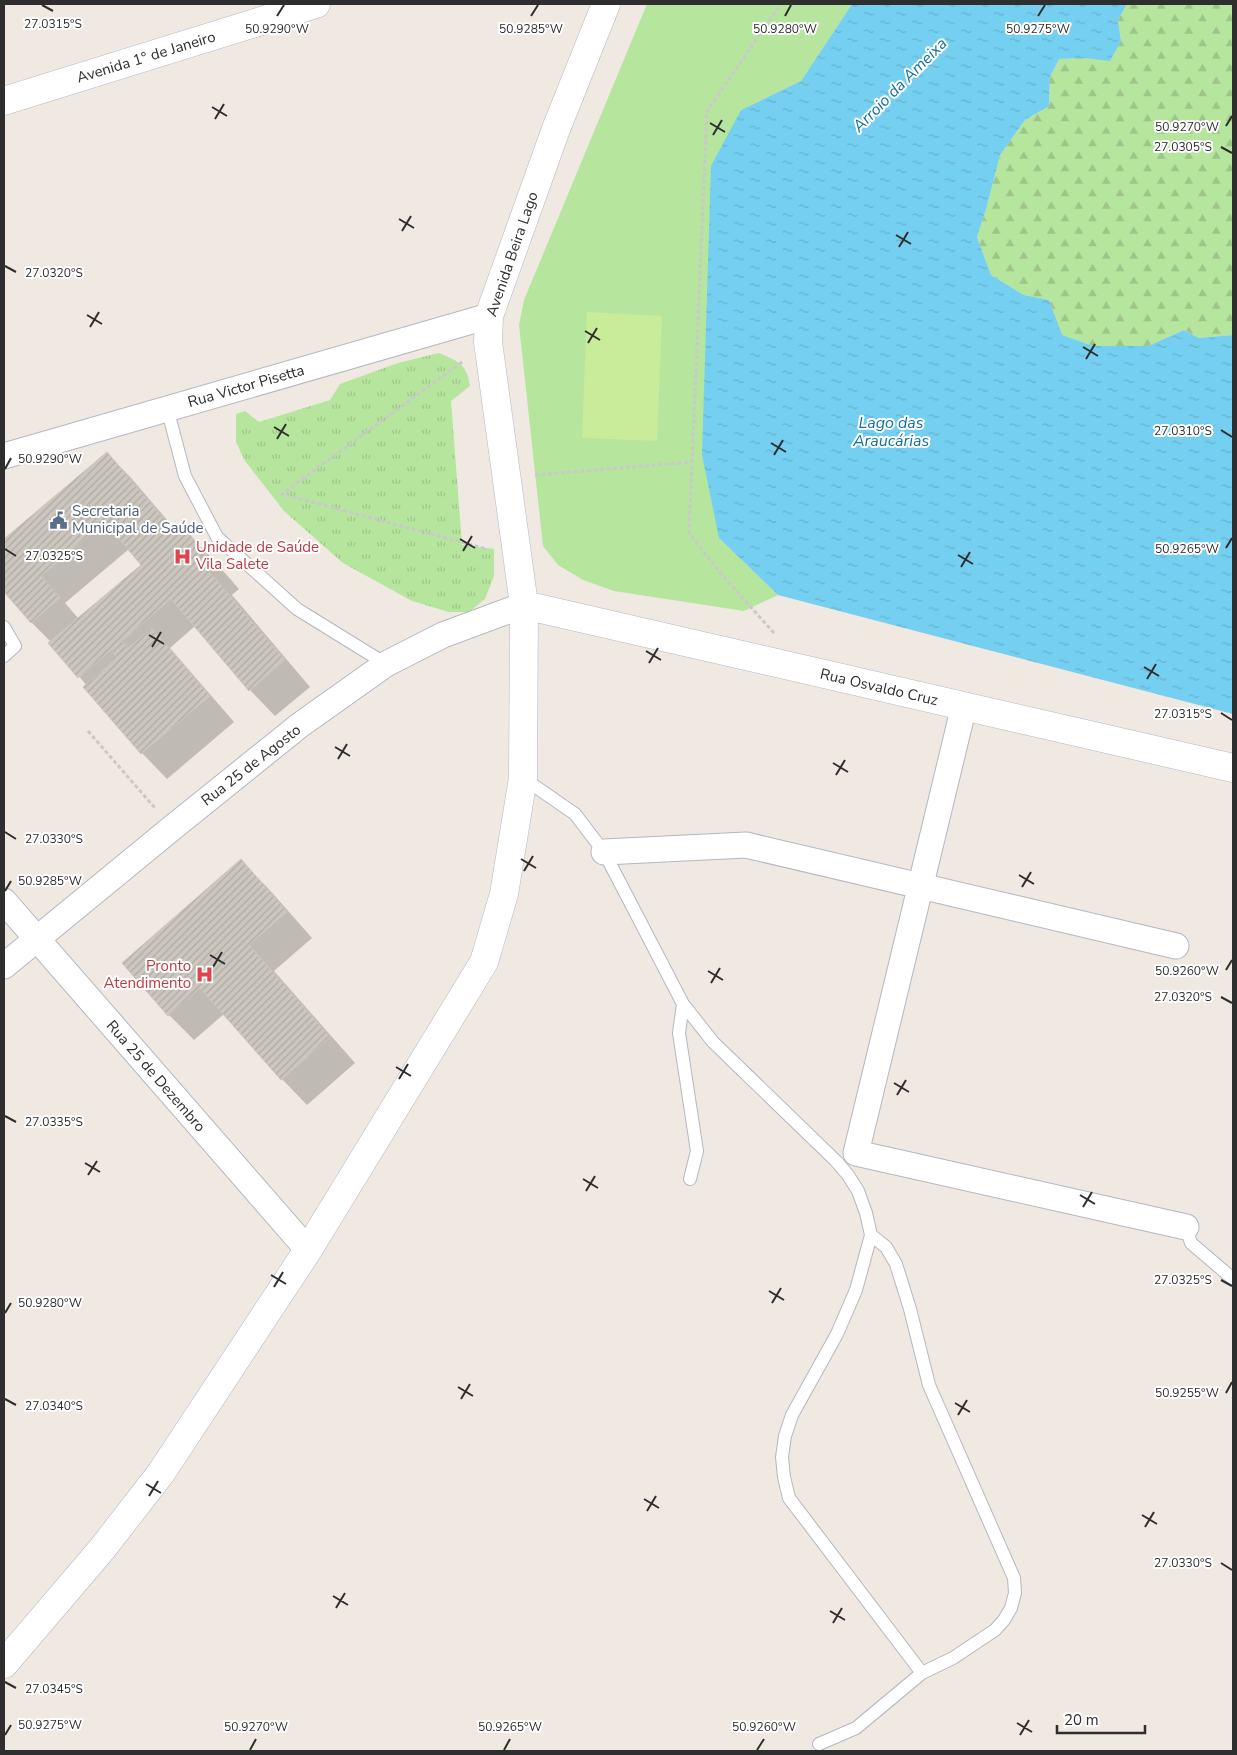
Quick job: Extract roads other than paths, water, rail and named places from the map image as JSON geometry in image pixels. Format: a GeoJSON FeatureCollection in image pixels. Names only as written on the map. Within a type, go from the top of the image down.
{"type":"FeatureCollection","features":[{"type":"Feature","properties":{"kind":"street","name":"Avenida 1° de Janeiro"},"geometry":{"type":"LineString","coordinates":[[4,100],[316,4]]}},
{"type":"Feature","properties":{"kind":"street","name":"Avenida Beira Lago"},"geometry":{"type":"LineString","coordinates":[[4,1664],[102,1549],[161,1473],[308,1250],[484,962],[504,894],[522,778],[524,605],[488,329],[556,129],[606,4]]}},
{"type":"Feature","properties":{"kind":"street","name":"Rua Victor Pisetta"},"geometry":{"type":"LineString","coordinates":[[4,456],[167,408],[488,329]]}},
{"type":"Feature","properties":{"kind":"street","name":"Rua 25 de Agosto"},"geometry":{"type":"LineString","coordinates":[[4,966],[300,725],[386,664],[443,635],[524,605]]}},
{"type":"Feature","properties":{"kind":"street","name":"Rua Osvaldo Cruz"},"geometry":{"type":"LineString","coordinates":[[524,605],[1233,768]]}},
{"type":"Feature","properties":{"kind":"street"},"geometry":{"type":"LineString","coordinates":[[964,706],[856,1153],[1186,1227]]}},
{"type":"Feature","properties":{"kind":"street"},"geometry":{"type":"LineString","coordinates":[[604,852],[746,845],[1176,946]]}},
{"type":"Feature","properties":{"kind":"street","name":"Rua 25 de Dezembro"},"geometry":{"type":"LineString","coordinates":[[4,901],[308,1250]]}},
{"type":"Feature","properties":{"kind":"lane"},"geometry":{"type":"LineString","coordinates":[[167,408],[185,476],[217,537],[297,609],[386,664]]}},
{"type":"Feature","properties":{"kind":"lane"},"geometry":{"type":"LineString","coordinates":[[4,627],[15,646],[4,656]]}},
{"type":"Feature","properties":{"kind":"lane"},"geometry":{"type":"LineString","coordinates":[[522,778],[575,814],[604,852],[683,1004],[713,1042],[836,1161],[858,1191],[871,1235],[856,1290],[837,1334],[792,1415],[785,1436],[782,1457],[784,1477],[789,1498],[922,1673]]}},
{"type":"Feature","properties":{"kind":"lane"},"geometry":{"type":"LineString","coordinates":[[683,1004],[680,1032],[697,1151],[690,1179]]}},
{"type":"Feature","properties":{"kind":"lane"},"geometry":{"type":"LineString","coordinates":[[1186,1227],[1191,1243],[1233,1279]]}},
{"type":"Feature","properties":{"kind":"lane"},"geometry":{"type":"LineString","coordinates":[[819,1744],[856,1728],[922,1673],[953,1658],[995,1630],[1011,1608],[1015,1593],[1014,1578],[929,1385],[910,1309],[896,1264],[886,1247],[871,1235]]}},
{"type":"Feature","properties":{"kind":"water","name":"Lago das Araucárias"},"geometry":{"type":"Polygon","coordinates":[[[852,4],[1127,4],[1118,20],[1121,41],[1110,61],[1084,58],[1059,59],[1050,77],[1049,106],[1025,120],[1000,155],[977,237],[991,275],[1024,295],[1049,300],[1062,335],[1093,346],[1148,346],[1184,330],[1199,338],[1233,335],[1233,714],[778,595],[719,538],[702,455],[711,166],[741,110],[801,81],[852,4]]]}},
{"type":"Feature","properties":{"kind":"place","name":"Secretaria Municipal de Saúde"},"geometry":{"type":"Point","coordinates":[58,520]}},
{"type":"Feature","properties":{"kind":"place","name":"Unidade de Saúde Vila Salete"},"geometry":{"type":"Point","coordinates":[182,556]}},
{"type":"Feature","properties":{"kind":"place","name":"Pronto Atendimento"},"geometry":{"type":"Point","coordinates":[205,975]}},
{"type":"Feature","properties":{"kind":"water label","name":"Arroio da Ameixa"},"geometry":{"type":"Point","coordinates":[900,85]}}]}
